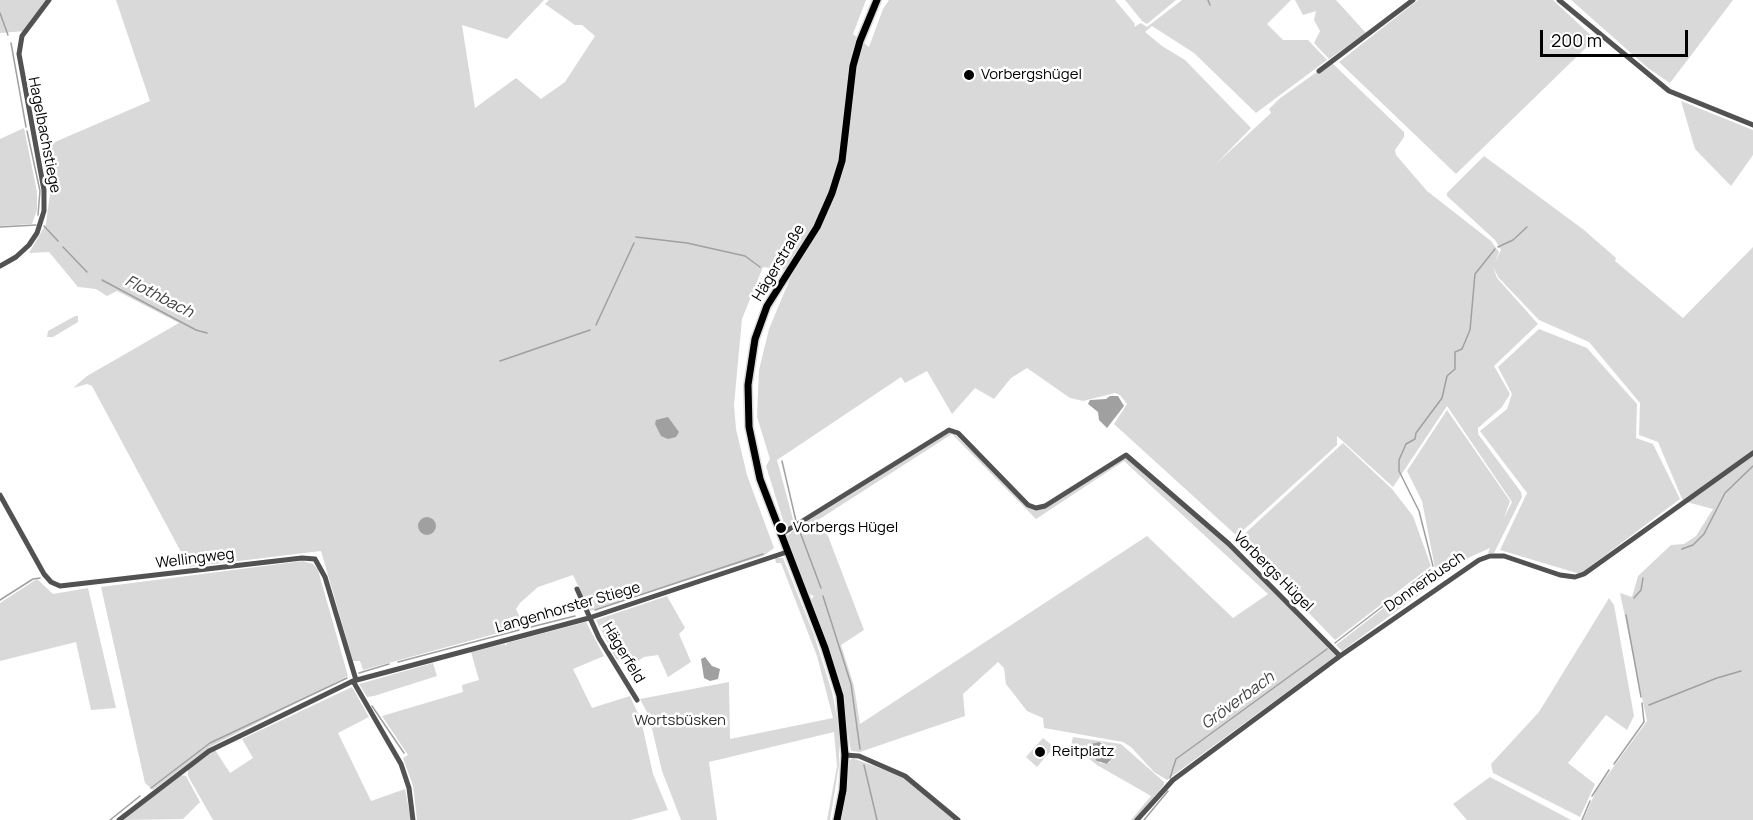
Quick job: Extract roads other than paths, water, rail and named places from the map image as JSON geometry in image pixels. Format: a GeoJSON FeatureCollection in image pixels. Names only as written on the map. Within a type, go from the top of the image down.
{"type":"FeatureCollection","features":[{"type":"Feature","properties":{"kind":"main road","name":"Hägerstraße"},"geometry":{"type":"LineString","coordinates":[[837,820],[842,795],[845,755],[843,714],[834,674],[780,535],[758,471],[751,437],[748,386],[751,356],[771,297],[817,227],[832,193],[842,161],[854,66],[860,41],[877,0]]}},
{"type":"Feature","properties":{"kind":"street","name":"Hagelbachstiege"},"geometry":{"type":"LineString","coordinates":[[0,266],[16,257],[29,245],[37,233],[44,212],[44,190],[19,54],[22,36],[49,0]]}},
{"type":"Feature","properties":{"kind":"street"},"geometry":{"type":"LineString","coordinates":[[1319,71],[1413,0]]}},
{"type":"Feature","properties":{"kind":"street"},"geometry":{"type":"LineString","coordinates":[[1559,0],[1664,88],[1753,125]]}},
{"type":"Feature","properties":{"kind":"street","name":"Vorbergs Hügel"},"geometry":{"type":"LineString","coordinates":[[780,535],[949,430],[958,433],[1028,505],[1036,508],[1045,506],[1126,455],[1229,544],[1341,656]]}},
{"type":"Feature","properties":{"kind":"street","name":"Donnerbusch"},"geometry":{"type":"LineString","coordinates":[[1137,820],[1173,780],[1341,656],[1485,557],[1512,558],[1566,576],[1584,574],[1753,453]]}},
{"type":"Feature","properties":{"kind":"street","name":"Wellingweg"},"geometry":{"type":"LineString","coordinates":[[0,495],[44,574],[51,582],[60,586],[302,558],[315,559],[325,577],[354,681]]}},
{"type":"Feature","properties":{"kind":"street","name":"Langenhorster Stiege"},"geometry":{"type":"LineString","coordinates":[[119,820],[209,751],[354,681],[589,618],[787,552]]}},
{"type":"Feature","properties":{"kind":"street","name":"Hägerfeld"},"geometry":{"type":"LineString","coordinates":[[577,590],[589,618],[637,700]]}},
{"type":"Feature","properties":{"kind":"street"},"geometry":{"type":"LineString","coordinates":[[354,681],[397,755],[409,788],[413,820]]}},
{"type":"Feature","properties":{"kind":"street"},"geometry":{"type":"LineString","coordinates":[[845,755],[859,756],[905,776],[958,820]]}},
{"type":"Feature","properties":{"kind":"waterway"},"geometry":{"type":"LineString","coordinates":[[1208,0],[1210,5]]}},
{"type":"Feature","properties":{"kind":"waterway","name":"Flothbach"},"geometry":{"type":"LineString","coordinates":[[0,13],[8,35]]}},
{"type":"Feature","properties":{"kind":"waterway","name":"Flothbach"},"geometry":{"type":"LineString","coordinates":[[11,43],[26,127]]}},
{"type":"Feature","properties":{"kind":"waterway","name":"Flothbach"},"geometry":{"type":"LineString","coordinates":[[27,131],[40,191],[38,215]]}},
{"type":"Feature","properties":{"kind":"waterway","name":"Flothbach"},"geometry":{"type":"LineString","coordinates":[[0,227],[36,225]]}},
{"type":"Feature","properties":{"kind":"waterway"},"geometry":{"type":"LineString","coordinates":[[44,226],[58,241]]}},
{"type":"Feature","properties":{"kind":"waterway","name":"Gröverbach"},"geometry":{"type":"LineString","coordinates":[[1498,247],[1513,240],[1527,227]]}},
{"type":"Feature","properties":{"kind":"waterway"},"geometry":{"type":"LineString","coordinates":[[636,237],[687,243],[745,256],[760,267]]}},
{"type":"Feature","properties":{"kind":"waterway"},"geometry":{"type":"LineString","coordinates":[[596,325],[634,243]]}},
{"type":"Feature","properties":{"kind":"waterway","name":"Flothbach"},"geometry":{"type":"LineString","coordinates":[[63,247],[87,272]]}},
{"type":"Feature","properties":{"kind":"waterway","name":"Gröverbach"},"geometry":{"type":"LineString","coordinates":[[1433,566],[1419,511],[1399,471],[1399,460],[1406,444],[1415,439],[1416,433],[1442,398],[1447,376],[1455,369],[1455,352],[1462,349],[1470,330],[1475,274],[1495,249]]}},
{"type":"Feature","properties":{"kind":"waterway","name":"Flothbach"},"geometry":{"type":"LineString","coordinates":[[102,280],[196,330],[207,333]]}},
{"type":"Feature","properties":{"kind":"waterway"},"geometry":{"type":"LineString","coordinates":[[500,361],[590,330]]}},
{"type":"Feature","properties":{"kind":"waterway"},"geometry":{"type":"LineString","coordinates":[[782,461],[796,521]]}},
{"type":"Feature","properties":{"kind":"waterway"},"geometry":{"type":"LineString","coordinates":[[1682,549],[1693,545],[1704,534],[1725,493],[1753,466]]}},
{"type":"Feature","properties":{"kind":"waterway"},"geometry":{"type":"LineString","coordinates":[[800,532],[821,588]]}},
{"type":"Feature","properties":{"kind":"waterway"},"geometry":{"type":"LineString","coordinates":[[595,610],[763,554]]}},
{"type":"Feature","properties":{"kind":"waterway","name":"Gröverbach"},"geometry":{"type":"LineString","coordinates":[[1335,643],[1430,570]]}},
{"type":"Feature","properties":{"kind":"waterway"},"geometry":{"type":"LineString","coordinates":[[0,600],[33,579],[40,578]]}},
{"type":"Feature","properties":{"kind":"waterway"},"geometry":{"type":"LineString","coordinates":[[1634,598],[1641,590],[1643,578]]}},
{"type":"Feature","properties":{"kind":"waterway"},"geometry":{"type":"LineString","coordinates":[[823,596],[851,684],[860,749]]}},
{"type":"Feature","properties":{"kind":"waterway"},"geometry":{"type":"LineString","coordinates":[[1626,615],[1641,697]]}},
{"type":"Feature","properties":{"kind":"waterway"},"geometry":{"type":"LineString","coordinates":[[531,627],[575,616]]}},
{"type":"Feature","properties":{"kind":"waterway"},"geometry":{"type":"LineString","coordinates":[[398,662],[519,630]]}},
{"type":"Feature","properties":{"kind":"waterway","name":"Gröverbach"},"geometry":{"type":"LineString","coordinates":[[1170,778],[1176,759],[1327,649]]}},
{"type":"Feature","properties":{"kind":"waterway"},"geometry":{"type":"LineString","coordinates":[[359,673],[389,664]]}},
{"type":"Feature","properties":{"kind":"waterway"},"geometry":{"type":"LineString","coordinates":[[1649,705],[1741,671]]}},
{"type":"Feature","properties":{"kind":"waterway"},"geometry":{"type":"LineString","coordinates":[[151,788],[210,743],[347,678]]}},
{"type":"Feature","properties":{"kind":"waterway"},"geometry":{"type":"LineString","coordinates":[[1614,764],[1644,722],[1642,703]]}},
{"type":"Feature","properties":{"kind":"waterway"},"geometry":{"type":"LineString","coordinates":[[372,706],[404,753]]}},
{"type":"Feature","properties":{"kind":"waterway"},"geometry":{"type":"LineString","coordinates":[[864,765],[877,820]]}},
{"type":"Feature","properties":{"kind":"waterway"},"geometry":{"type":"LineString","coordinates":[[1592,796],[1609,770]]}},
{"type":"Feature","properties":{"kind":"waterway","name":"Gröverbach"},"geometry":{"type":"LineString","coordinates":[[1144,820],[1168,791]]}},
{"type":"Feature","properties":{"kind":"waterway"},"geometry":{"type":"LineString","coordinates":[[110,820],[140,796]]}},
{"type":"Feature","properties":{"kind":"waterway"},"geometry":{"type":"LineString","coordinates":[[1582,820],[1590,801]]}},
{"type":"Feature","properties":{"kind":"place","name":"Vorbergshügel"},"geometry":{"type":"Point","coordinates":[969,75]}},
{"type":"Feature","properties":{"kind":"place","name":"Vorbergs Hügel"},"geometry":{"type":"Point","coordinates":[781,528]}},
{"type":"Feature","properties":{"kind":"place","name":"Reitplatz"},"geometry":{"type":"Point","coordinates":[1040,752]}},
{"type":"Feature","properties":{"kind":"park label","name":"Wortsbüsken"},"geometry":{"type":"Point","coordinates":[680,721]}}]}
